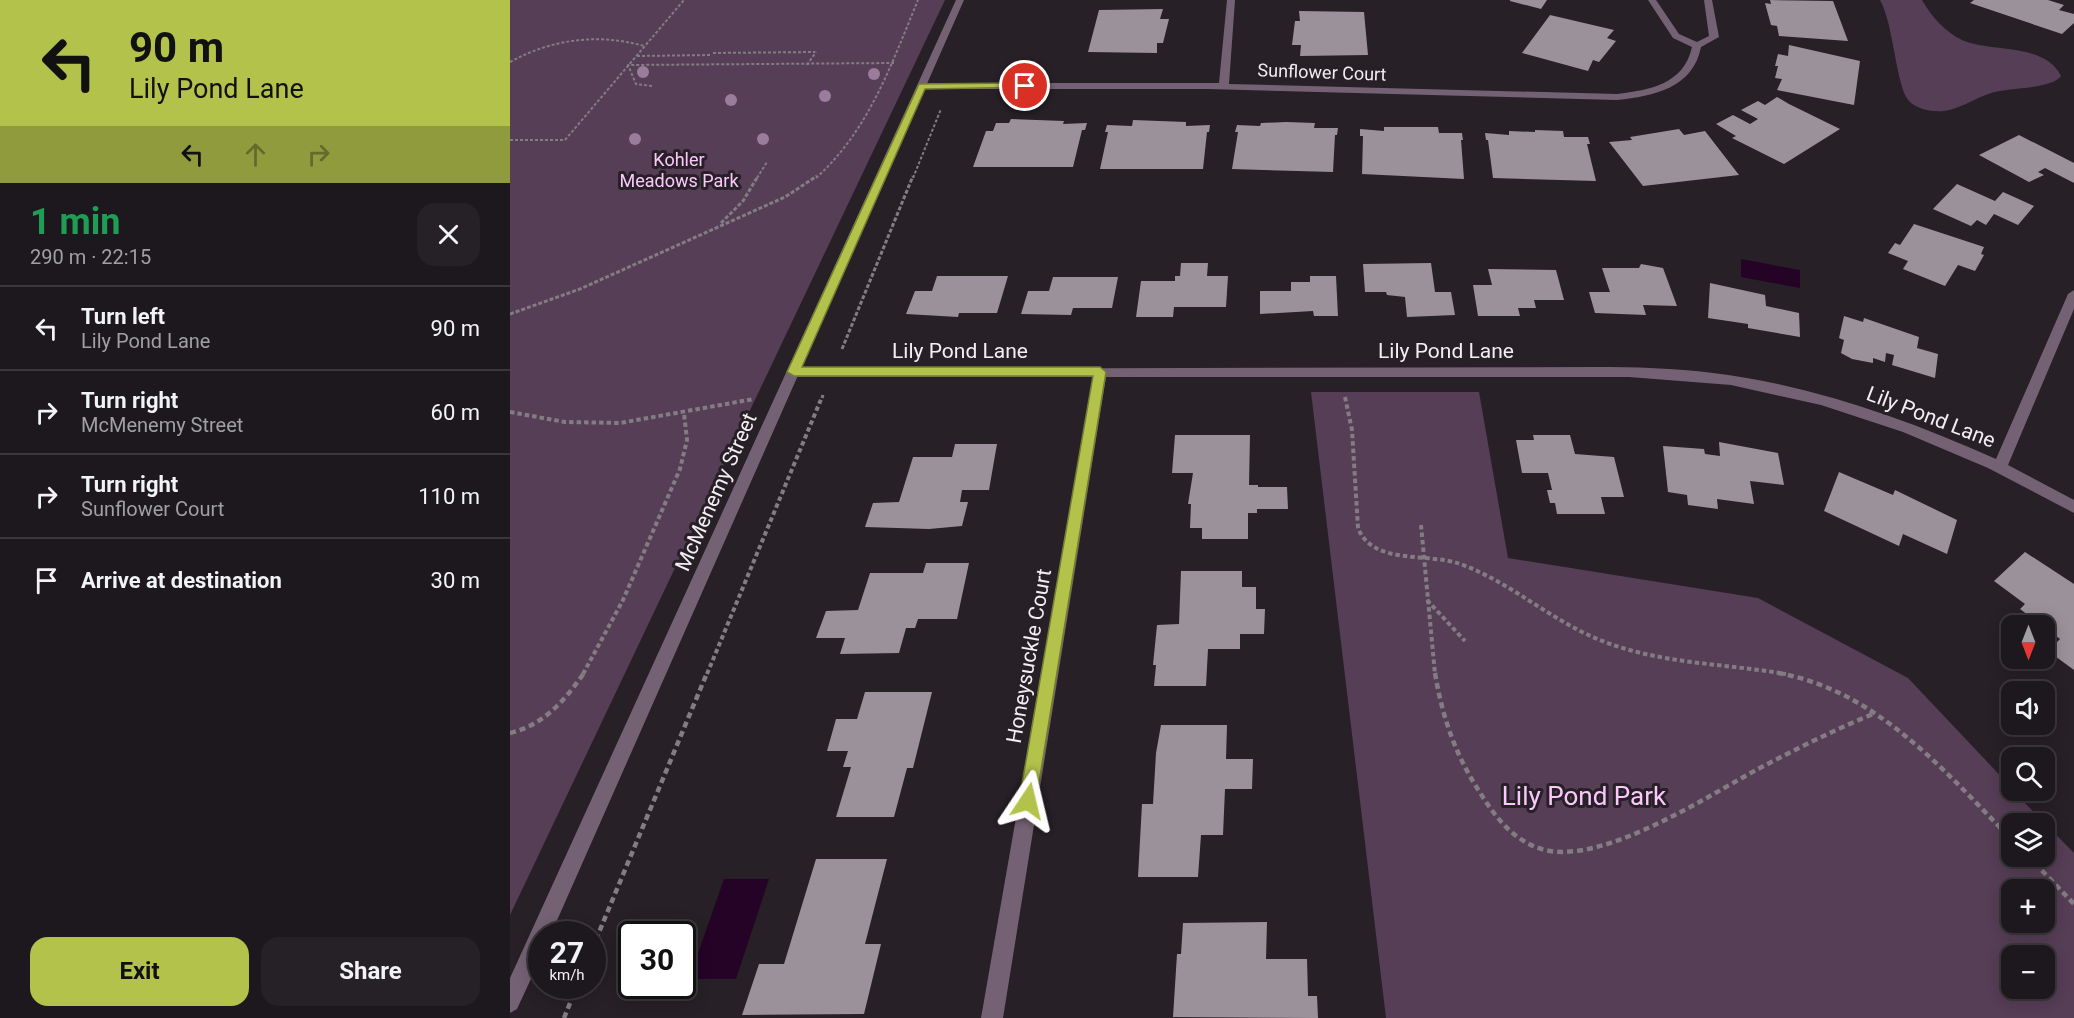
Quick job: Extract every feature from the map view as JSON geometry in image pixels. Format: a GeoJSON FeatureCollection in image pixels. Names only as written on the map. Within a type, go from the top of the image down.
{"type":"FeatureCollection","features":[{"type":"Feature","properties":{"kind":"street","name":"McMenemy Street"},"geometry":{"type":"LineString","coordinates":[[510,1002],[960,0]]}},
{"type":"Feature","properties":{"kind":"street"},"geometry":{"type":"LineString","coordinates":[[1224,86],[1231,0]]}},
{"type":"Feature","properties":{"kind":"street"},"geometry":{"type":"LineString","coordinates":[[1652,0],[1674,34],[1697,46]]}},
{"type":"Feature","properties":{"kind":"street","name":"Sunflower Court"},"geometry":{"type":"LineString","coordinates":[[922,86],[1224,86],[1576,97],[1627,96],[1657,90],[1684,76],[1694,62],[1697,46],[1714,37],[1708,0]]}},
{"type":"Feature","properties":{"kind":"street"},"geometry":{"type":"LineString","coordinates":[[2000,467],[2074,294]]}},
{"type":"Feature","properties":{"kind":"street","name":"Lily Pond Lane"},"geometry":{"type":"LineString","coordinates":[[794,372],[1654,373],[1731,380],[1803,395],[1944,442],[2000,467],[2074,507]]}},
{"type":"Feature","properties":{"kind":"street","name":"Honeysuckle Court"},"geometry":{"type":"LineString","coordinates":[[992,1018],[1100,372]]}},
{"type":"Feature","properties":{"kind":"path"},"geometry":{"type":"LineString","coordinates":[[510,140],[565,140],[684,0]]}},
{"type":"Feature","properties":{"kind":"path"},"geometry":{"type":"LineString","coordinates":[[510,314],[580,289],[711,230],[793,193],[825,172],[856,132],[879,96],[918,0]]}},
{"type":"Feature","properties":{"kind":"path"},"geometry":{"type":"LineString","coordinates":[[510,62],[532,50],[564,43],[618,40],[644,46]]}},
{"type":"Feature","properties":{"kind":"path"},"geometry":{"type":"LineString","coordinates":[[636,56],[816,52],[807,65]]}},
{"type":"Feature","properties":{"kind":"path"},"geometry":{"type":"LineString","coordinates":[[704,65],[713,53]]}},
{"type":"Feature","properties":{"kind":"path"},"geometry":{"type":"LineString","coordinates":[[628,65],[894,63]]}},
{"type":"Feature","properties":{"kind":"path"},"geometry":{"type":"LineString","coordinates":[[628,65],[638,86],[652,86]]}},
{"type":"Feature","properties":{"kind":"path"},"geometry":{"type":"LineString","coordinates":[[846,339],[945,100]]}},
{"type":"Feature","properties":{"kind":"path"},"geometry":{"type":"LineString","coordinates":[[711,230],[738,207],[767,162]]}},
{"type":"Feature","properties":{"kind":"path"},"geometry":{"type":"LineString","coordinates":[[1344,372],[1346,405],[1352,430],[1359,533],[1366,543],[1379,550],[1424,556],[1462,565],[1572,627],[1608,643],[1655,654],[1812,680],[1836,690],[1918,747],[2001,829]]}},
{"type":"Feature","properties":{"kind":"path"},"geometry":{"type":"LineString","coordinates":[[510,412],[555,422],[594,424],[632,422],[754,399]]}},
{"type":"Feature","properties":{"kind":"path"},"geometry":{"type":"LineString","coordinates":[[604,921],[820,400]]}},
{"type":"Feature","properties":{"kind":"path"},"geometry":{"type":"LineString","coordinates":[[510,733],[524,729],[553,711],[576,685],[596,652],[640,560],[681,464],[687,434],[684,413]]}},
{"type":"Feature","properties":{"kind":"path"},"geometry":{"type":"LineString","coordinates":[[1421,525],[1436,671],[1447,723],[1456,751],[1502,826],[1518,840],[1541,849],[1582,849],[1635,833],[1873,714]]}},
{"type":"Feature","properties":{"kind":"path"},"geometry":{"type":"LineString","coordinates":[[1427,600],[1465,641]]}},
{"type":"Feature","properties":{"kind":"path"},"geometry":{"type":"LineString","coordinates":[[2039,867],[2074,904]]}},
{"type":"Feature","properties":{"kind":"path"},"geometry":{"type":"LineString","coordinates":[[564,1018],[572,999]]}},
{"type":"Feature","properties":{"kind":"green space","name":"Kohler Meadows Park"},"geometry":{"type":"Polygon","coordinates":[[[510,0],[945,0],[510,915],[510,0]]]}},
{"type":"Feature","properties":{"kind":"green space"},"geometry":{"type":"Polygon","coordinates":[[[1880,0],[1922,0],[1939,23],[1962,40],[2030,53],[2053,65],[2061,76],[2050,83],[1993,93],[1944,111],[1921,108],[1909,101],[1905,94],[1889,24],[1880,0]]]}},
{"type":"Feature","properties":{"kind":"green space","name":"Lily Pond Park"},"geometry":{"type":"Polygon","coordinates":[[[1311,392],[1479,392],[1508,558],[1758,598],[1908,678],[2001,776],[2001,801],[2023,801],[2035,813],[2001,813],[2001,867],[2055,867],[2055,834],[2074,853],[2074,1018],[1386,1018],[1311,392]]]}},
{"type":"Feature","properties":{"kind":"shaded area"},"geometry":{"type":"Polygon","coordinates":[[[1741,259],[1800,270],[1800,288],[1741,277],[1741,259]]]}},
{"type":"Feature","properties":{"kind":"shaded area"},"geometry":{"type":"Polygon","coordinates":[[[724,879],[769,879],[736,979],[696,979],[696,959],[724,879]]]}},
{"type":"Feature","properties":{"kind":"building"},"geometry":{"type":"Polygon","coordinates":[[[1510,0],[1547,0],[1541,9],[1510,1],[1510,0]]]}},
{"type":"Feature","properties":{"kind":"building"},"geometry":{"type":"Polygon","coordinates":[[[1770,0],[1833,1],[1848,41],[1779,36],[1777,26],[1771,25],[1765,3],[1771,4],[1770,0]]]}},
{"type":"Feature","properties":{"kind":"building"},"geometry":{"type":"Polygon","coordinates":[[[1974,0],[2048,0],[2064,5],[2059,10],[2074,14],[2074,23],[2062,34],[1970,3],[1974,0]]]}},
{"type":"Feature","properties":{"kind":"building"},"geometry":{"type":"Polygon","coordinates":[[[1163,9],[1160,19],[1169,19],[1163,43],[1157,43],[1157,53],[1088,52],[1099,10],[1163,9]]]}},
{"type":"Feature","properties":{"kind":"building"},"geometry":{"type":"Polygon","coordinates":[[[1299,11],[1364,12],[1368,55],[1300,56],[1301,45],[1292,45],[1295,21],[1300,21],[1299,11]]]}},
{"type":"Feature","properties":{"kind":"building"},"geometry":{"type":"Polygon","coordinates":[[[1550,15],[1614,30],[1607,38],[1616,41],[1599,62],[1593,60],[1588,71],[1522,53],[1550,15]]]}},
{"type":"Feature","properties":{"kind":"building"},"geometry":{"type":"Polygon","coordinates":[[[1789,45],[1860,61],[1854,105],[1777,90],[1782,79],[1775,78],[1778,54],[1788,56],[1789,45]]]}},
{"type":"Feature","properties":{"kind":"building"},"geometry":{"type":"Polygon","coordinates":[[[1777,97],[1840,129],[1784,164],[1732,138],[1736,136],[1716,124],[1733,115],[1750,124],[1758,119],[1741,110],[1758,101],[1765,105],[1777,97]]]}},
{"type":"Feature","properties":{"kind":"building"},"geometry":{"type":"Polygon","coordinates":[[[1011,119],[1064,121],[1063,124],[1087,123],[1085,130],[1082,130],[1073,167],[973,167],[986,131],[993,131],[996,123],[1009,123],[1011,119]]]}},
{"type":"Feature","properties":{"kind":"building"},"geometry":{"type":"Polygon","coordinates":[[[1133,120],[1186,122],[1186,126],[1210,125],[1209,132],[1207,132],[1203,169],[1100,169],[1108,132],[1105,132],[1107,125],[1132,126],[1133,120]]]}},
{"type":"Feature","properties":{"kind":"building"},"geometry":{"type":"Polygon","coordinates":[[[1261,123],[1315,123],[1314,128],[1338,128],[1337,135],[1335,135],[1333,172],[1232,169],[1237,125],[1260,126],[1261,123]]]}},
{"type":"Feature","properties":{"kind":"building"},"geometry":{"type":"Polygon","coordinates":[[[1384,127],[1438,127],[1439,133],[1462,133],[1464,179],[1362,174],[1363,136],[1360,136],[1360,129],[1384,131],[1384,127]]]}},
{"type":"Feature","properties":{"kind":"building"},"geometry":{"type":"Polygon","coordinates":[[[1679,129],[1684,135],[1705,131],[1739,175],[1643,186],[1609,142],[1632,140],[1630,137],[1679,129]]]}},
{"type":"Feature","properties":{"kind":"building"},"geometry":{"type":"Polygon","coordinates":[[[1535,130],[1563,131],[1564,137],[1588,137],[1590,144],[1587,144],[1596,181],[1493,178],[1485,133],[1509,135],[1509,131],[1535,132],[1535,130]]]}},
{"type":"Feature","properties":{"kind":"building"},"geometry":{"type":"Polygon","coordinates":[[[2019,135],[2074,163],[2074,183],[2045,168],[2038,172],[2044,175],[2029,182],[1979,155],[2019,135]]]}},
{"type":"Feature","properties":{"kind":"building"},"geometry":{"type":"Polygon","coordinates":[[[1957,184],[1995,201],[2003,192],[2034,206],[2018,225],[1994,214],[1986,225],[1977,220],[1971,226],[1933,209],[1957,184]]]}},
{"type":"Feature","properties":{"kind":"building"},"geometry":{"type":"Polygon","coordinates":[[[1914,224],[1984,247],[1981,254],[1984,255],[1975,271],[1958,265],[1945,286],[1903,269],[1908,261],[1888,253],[1895,243],[1900,245],[1914,224]]]}},
{"type":"Feature","properties":{"kind":"building"},"geometry":{"type":"Polygon","coordinates":[[[1181,263],[1208,263],[1207,276],[1228,276],[1226,307],[1174,307],[1173,317],[1136,317],[1141,281],[1175,281],[1175,276],[1180,276],[1181,263]]]}},
{"type":"Feature","properties":{"kind":"building"},"geometry":{"type":"Polygon","coordinates":[[[1431,263],[1435,292],[1451,292],[1455,315],[1407,317],[1405,297],[1387,295],[1386,292],[1365,292],[1363,264],[1431,263]]]}},
{"type":"Feature","properties":{"kind":"building"},"geometry":{"type":"Polygon","coordinates":[[[1641,264],[1663,268],[1677,306],[1643,305],[1646,315],[1595,313],[1589,292],[1610,292],[1602,268],[1639,268],[1641,264]]]}},
{"type":"Feature","properties":{"kind":"building"},"geometry":{"type":"Polygon","coordinates":[[[1488,269],[1556,270],[1564,300],[1534,300],[1536,308],[1518,308],[1520,316],[1478,316],[1473,285],[1492,285],[1488,269]]]}},
{"type":"Feature","properties":{"kind":"building"},"geometry":{"type":"Polygon","coordinates":[[[937,276],[1008,276],[997,313],[959,313],[958,317],[906,314],[915,291],[932,291],[937,276]]]}},
{"type":"Feature","properties":{"kind":"building"},"geometry":{"type":"Polygon","coordinates":[[[1310,276],[1336,276],[1338,316],[1314,316],[1313,311],[1260,314],[1260,291],[1291,291],[1291,282],[1310,282],[1310,276]]]}},
{"type":"Feature","properties":{"kind":"building"},"geometry":{"type":"Polygon","coordinates":[[[1053,277],[1118,277],[1112,308],[1073,308],[1071,315],[1021,314],[1028,291],[1049,291],[1053,277]]]}},
{"type":"Feature","properties":{"kind":"building"},"geometry":{"type":"Polygon","coordinates":[[[1710,283],[1765,295],[1766,306],[1799,313],[1800,337],[1748,328],[1748,324],[1708,318],[1710,283]]]}},
{"type":"Feature","properties":{"kind":"building"},"geometry":{"type":"Polygon","coordinates":[[[1844,316],[1863,322],[1864,318],[1919,337],[1917,348],[1938,354],[1935,378],[1892,365],[1894,355],[1886,353],[1885,362],[1873,358],[1873,363],[1852,359],[1841,353],[1844,340],[1839,338],[1844,316]]]}},
{"type":"Feature","properties":{"kind":"building"},"geometry":{"type":"Polygon","coordinates":[[[1175,435],[1250,435],[1249,485],[1287,487],[1288,509],[1257,509],[1257,513],[1248,513],[1248,539],[1202,539],[1202,528],[1190,528],[1191,504],[1188,504],[1193,473],[1172,473],[1175,435]]]}},
{"type":"Feature","properties":{"kind":"building"},"geometry":{"type":"Polygon","coordinates":[[[1533,435],[1570,435],[1575,454],[1614,457],[1624,497],[1601,497],[1605,514],[1557,514],[1555,503],[1550,503],[1547,490],[1552,490],[1548,473],[1522,473],[1516,440],[1534,440],[1533,435]]]}},
{"type":"Feature","properties":{"kind":"building"},"geometry":{"type":"Polygon","coordinates":[[[1719,442],[1778,453],[1784,485],[1750,481],[1754,504],[1717,499],[1718,509],[1688,505],[1687,495],[1668,492],[1663,446],[1704,449],[1705,454],[1720,456],[1719,442]]]}},
{"type":"Feature","properties":{"kind":"building"},"geometry":{"type":"Polygon","coordinates":[[[955,444],[997,444],[989,490],[962,490],[960,502],[968,502],[962,526],[929,529],[865,527],[873,503],[899,502],[913,457],[952,457],[955,444]]]}},
{"type":"Feature","properties":{"kind":"building"},"geometry":{"type":"Polygon","coordinates":[[[1839,472],[1893,495],[1895,490],[1957,520],[1947,554],[1903,534],[1899,546],[1824,511],[1839,472]]]}},
{"type":"Feature","properties":{"kind":"building"},"geometry":{"type":"Polygon","coordinates":[[[2025,552],[2074,584],[2074,670],[2055,656],[2055,644],[2060,639],[2055,635],[2055,615],[2028,615],[2020,609],[2025,604],[1994,581],[2025,552]]]}},
{"type":"Feature","properties":{"kind":"building"},"geometry":{"type":"Polygon","coordinates":[[[926,563],[969,563],[957,619],[918,619],[915,628],[906,628],[899,653],[840,654],[845,638],[816,638],[826,611],[858,610],[870,573],[923,573],[926,563]]]}},
{"type":"Feature","properties":{"kind":"building"},"geometry":{"type":"Polygon","coordinates":[[[1181,571],[1242,571],[1242,587],[1256,587],[1256,609],[1265,609],[1264,634],[1240,634],[1240,649],[1208,649],[1206,686],[1154,686],[1156,665],[1153,665],[1157,625],[1179,624],[1181,571]]]}},
{"type":"Feature","properties":{"kind":"building"},"geometry":{"type":"Polygon","coordinates":[[[865,692],[932,692],[913,768],[907,768],[894,817],[836,817],[851,767],[843,767],[848,751],[827,751],[836,719],[857,719],[865,692]]]}},
{"type":"Feature","properties":{"kind":"building"},"geometry":{"type":"Polygon","coordinates":[[[1161,725],[1227,725],[1226,759],[1253,759],[1252,789],[1225,789],[1223,835],[1201,835],[1198,877],[1138,877],[1142,804],[1153,804],[1156,753],[1161,725]]]}},
{"type":"Feature","properties":{"kind":"building"},"geometry":{"type":"Polygon","coordinates":[[[816,859],[887,859],[865,944],[881,944],[864,1014],[742,1015],[759,964],[784,964],[816,859]]]}},
{"type":"Feature","properties":{"kind":"building"},"geometry":{"type":"Polygon","coordinates":[[[1267,922],[1266,959],[1307,959],[1308,996],[1317,996],[1318,1018],[1173,1017],[1177,954],[1181,954],[1183,923],[1267,922]]]}},
{"type":"Feature","properties":{"kind":"route"},"geometry":{"type":"LineString","coordinates":[[1025,86],[922,86],[794,372],[1100,372],[1028,801]]}}]}
